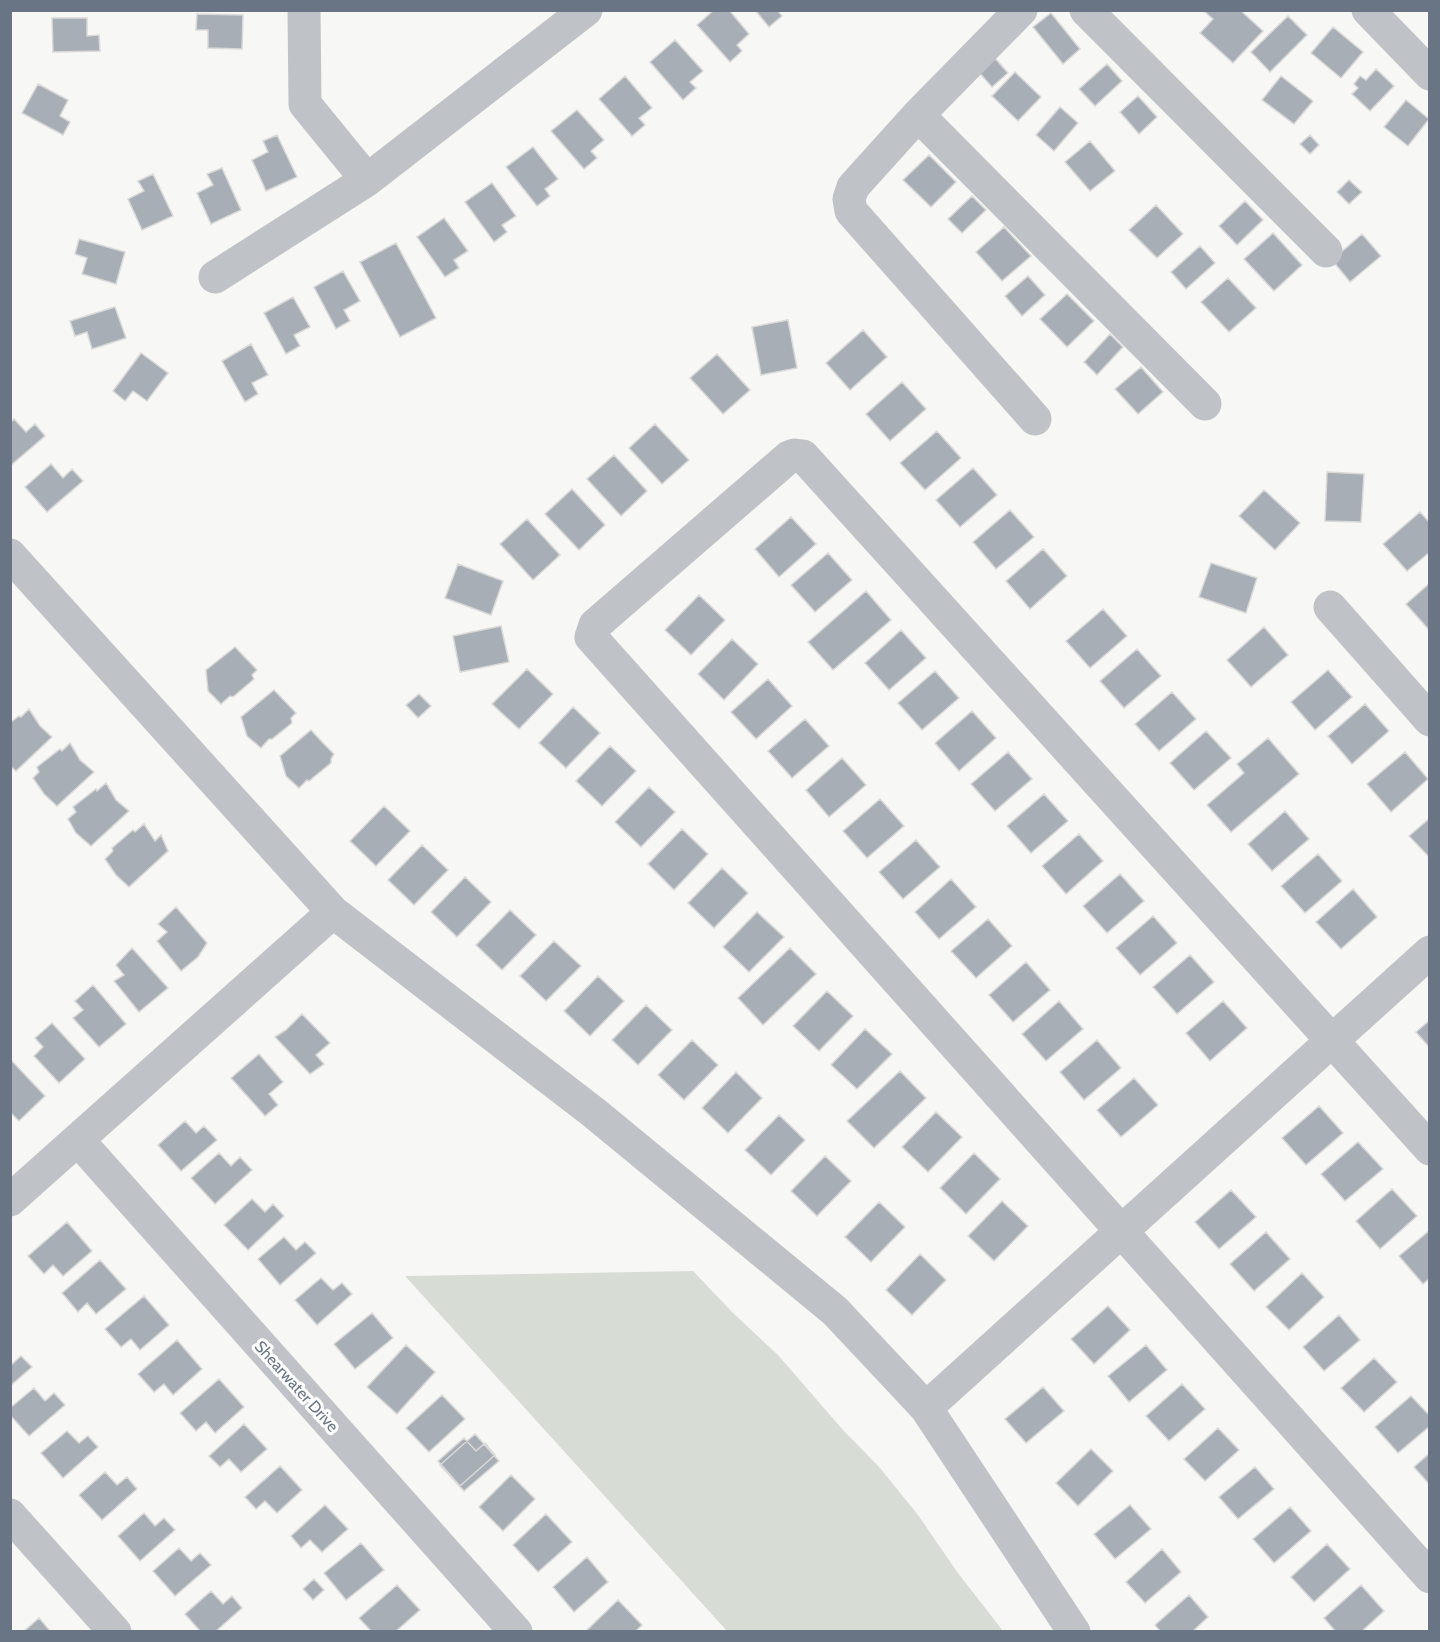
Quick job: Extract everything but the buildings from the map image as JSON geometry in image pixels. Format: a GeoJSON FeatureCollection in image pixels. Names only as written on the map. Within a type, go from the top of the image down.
{"type":"FeatureCollection","features":[{"type":"Feature","properties":{"kind":"street"},"geometry":{"type":"LineString","coordinates":[[304,10],[305,104],[368,180]]}},
{"type":"Feature","properties":{"kind":"street"},"geometry":{"type":"LineString","coordinates":[[215,277],[368,180],[586,10]]}},
{"type":"Feature","properties":{"kind":"street"},"geometry":{"type":"LineString","coordinates":[[1021,10],[918,116],[853,188],[849,199],[851,211],[1035,419]]}},
{"type":"Feature","properties":{"kind":"street"},"geometry":{"type":"LineString","coordinates":[[1086,10],[1326,251]]}},
{"type":"Feature","properties":{"kind":"street"},"geometry":{"type":"LineString","coordinates":[[1368,10],[1430,74]]}},
{"type":"Feature","properties":{"kind":"street"},"geometry":{"type":"LineString","coordinates":[[918,116],[1206,404]]}},
{"type":"Feature","properties":{"kind":"street"},"geometry":{"type":"LineString","coordinates":[[1430,1149],[803,456],[789,457],[595,625],[591,637],[1430,1576]]}},
{"type":"Feature","properties":{"kind":"street"},"geometry":{"type":"LineString","coordinates":[[10,555],[333,912],[593,1112],[835,1311],[926,1408],[1074,1632]]}},
{"type":"Feature","properties":{"kind":"street"},"geometry":{"type":"LineString","coordinates":[[1330,607],[1430,720]]}},
{"type":"Feature","properties":{"kind":"street"},"geometry":{"type":"LineString","coordinates":[[10,1200],[333,912]]}},
{"type":"Feature","properties":{"kind":"street"},"geometry":{"type":"LineString","coordinates":[[926,1408],[1430,952]]}},
{"type":"Feature","properties":{"kind":"street","name":"Shearwater Drive"},"geometry":{"type":"LineString","coordinates":[[78,1140],[516,1632]]}},
{"type":"Feature","properties":{"kind":"street"},"geometry":{"type":"LineString","coordinates":[[10,1515],[115,1632]]}},
{"type":"Feature","properties":{"kind":"shaded area"},"geometry":{"type":"Polygon","coordinates":[[[693,1271],[778,1355],[843,1430],[880,1468],[918,1515],[958,1573],[1003,1631],[727,1631],[405,1276],[693,1271]]]}}]}
